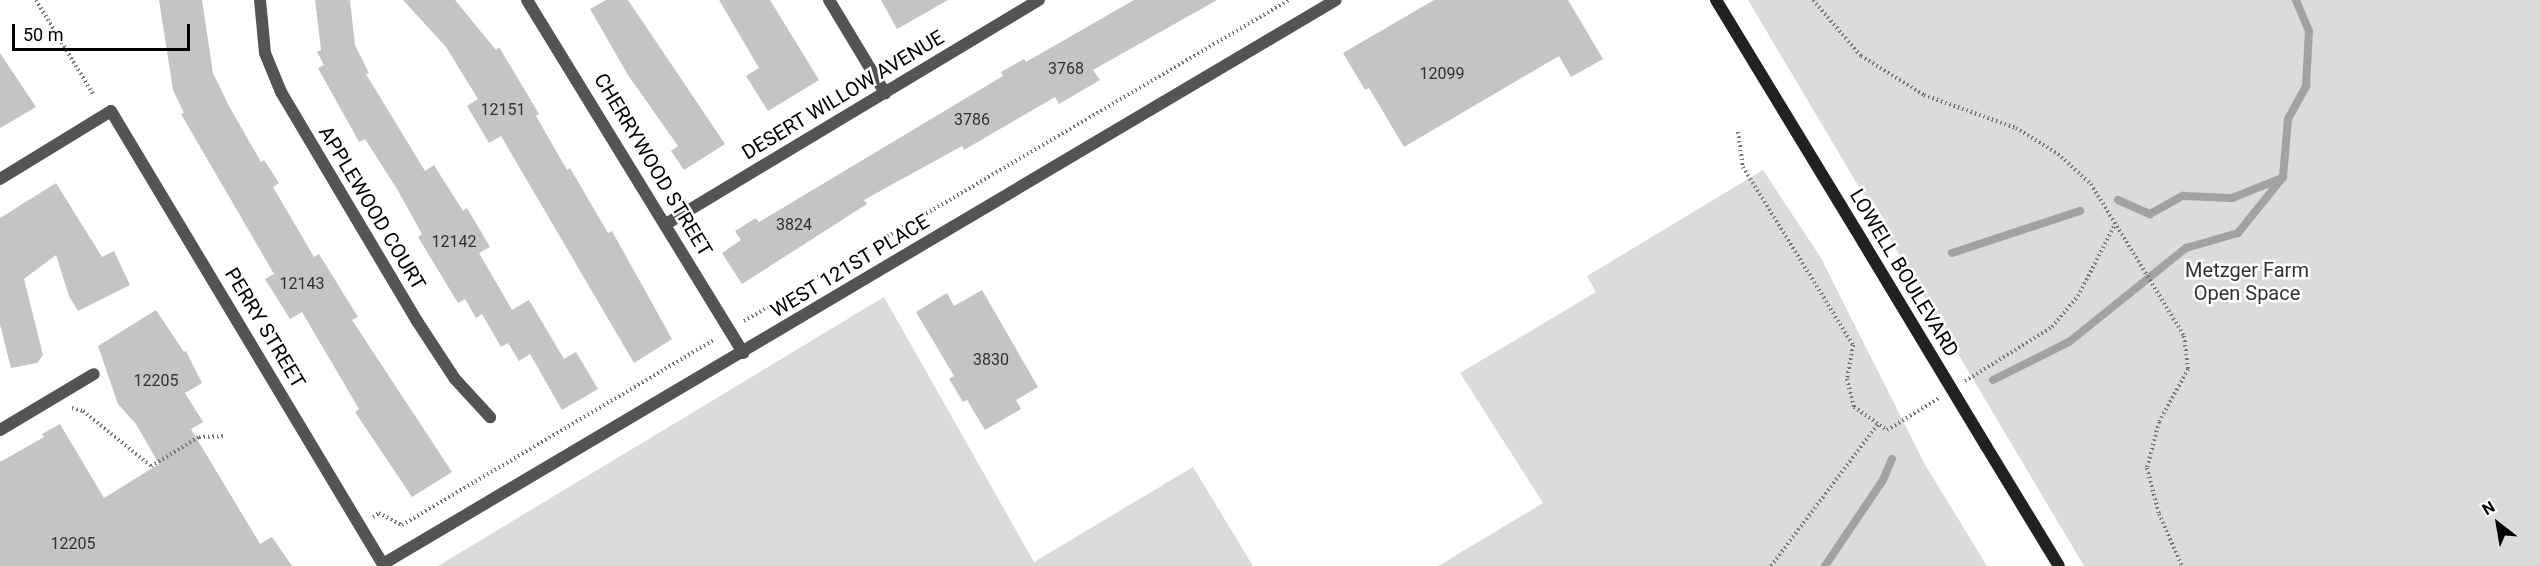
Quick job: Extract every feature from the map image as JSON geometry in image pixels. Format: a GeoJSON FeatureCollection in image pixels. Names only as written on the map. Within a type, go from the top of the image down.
{"type":"FeatureCollection","features":[{"type":"Feature","properties":{"kind":"main road","name":"LOWELL BOULEVARD"},"geometry":{"type":"LineString","coordinates":[[1716,0],[2059,566]]}},
{"type":"Feature","properties":{"kind":"street","name":"APPLEWOOD COURT"},"geometry":{"type":"LineString","coordinates":[[260,0],[265,54],[281,92],[417,321],[455,379],[490,417]]}},
{"type":"Feature","properties":{"kind":"street","name":"CHERRYWOOD STREET"},"geometry":{"type":"LineString","coordinates":[[527,0],[743,353]]}},
{"type":"Feature","properties":{"kind":"street"},"geometry":{"type":"LineString","coordinates":[[829,0],[885,93]]}},
{"type":"Feature","properties":{"kind":"street","name":"DESERT WILLOW AVENUE"},"geometry":{"type":"LineString","coordinates":[[666,224],[1039,0]]}},
{"type":"Feature","properties":{"kind":"street","name":"WEST 121ST PLACE"},"geometry":{"type":"LineString","coordinates":[[384,565],[1336,0]]}},
{"type":"Feature","properties":{"kind":"street","name":"PERRY STREET"},"geometry":{"type":"LineString","coordinates":[[0,179],[111,111],[384,565]]}},
{"type":"Feature","properties":{"kind":"street"},"geometry":{"type":"LineString","coordinates":[[0,430],[94,374]]}},
{"type":"Feature","properties":{"kind":"path"},"geometry":{"type":"LineString","coordinates":[[36,0],[93,94]]}},
{"type":"Feature","properties":{"kind":"path"},"geometry":{"type":"LineString","coordinates":[[360,526],[379,513],[402,525],[1289,0]]}},
{"type":"Feature","properties":{"kind":"path"},"geometry":{"type":"LineString","coordinates":[[1813,0],[1861,56],[1924,94],[2016,128],[2058,154],[2091,184],[2184,336],[2188,369],[2159,422],[2147,468],[2159,514],[2182,566]]}},
{"type":"Feature","properties":{"kind":"path"},"geometry":{"type":"LineString","coordinates":[[71,407],[83,411],[151,466],[199,437],[223,436]]}},
{"type":"Feature","properties":{"kind":"path"},"geometry":{"type":"LineString","coordinates":[[1771,566],[1878,424]]}},
{"type":"Feature","properties":{"kind":"green space","name":"Metzger Farm Open Space"},"geometry":{"type":"Polygon","coordinates":[[[1748,0],[2540,0],[2540,566],[2084,566],[1748,0]]]}},
{"type":"Feature","properties":{"kind":"green space"},"geometry":{"type":"Polygon","coordinates":[[[1763,170],[1821,258],[1924,463],[1987,566],[1438,566],[1543,503],[1460,373],[1596,292],[1587,276],[1763,170]]]}},
{"type":"Feature","properties":{"kind":"green space"},"geometry":{"type":"Polygon","coordinates":[[[884,297],[1034,562],[1193,467],[1253,566],[438,566],[884,297]]]}},
{"type":"Feature","properties":{"kind":"building"},"geometry":{"type":"Polygon","coordinates":[[[159,0],[202,0],[213,73],[230,108],[261,162],[264,160],[279,183],[273,187],[314,257],[319,254],[358,317],[352,320],[452,472],[412,497],[355,412],[359,409],[302,312],[290,319],[265,279],[274,274],[181,114],[184,113],[173,90],[159,0]]]}},
{"type":"Feature","properties":{"kind":"building"},"geometry":{"type":"Polygon","coordinates":[[[315,0],[350,0],[355,45],[369,73],[366,74],[425,171],[434,165],[463,211],[467,208],[490,247],[479,253],[512,310],[529,300],[564,359],[576,352],[598,389],[562,410],[530,354],[519,361],[508,343],[501,347],[482,314],[476,318],[465,299],[458,303],[418,237],[422,234],[397,189],[365,139],[359,142],[318,68],[324,65],[317,52],[321,50],[315,0]]]}},
{"type":"Feature","properties":{"kind":"building"},"geometry":{"type":"Polygon","coordinates":[[[403,0],[455,0],[496,50],[499,47],[539,114],[536,116],[567,170],[570,168],[608,233],[612,231],[672,339],[634,363],[501,136],[489,143],[467,106],[478,99],[446,47],[403,0]]]}},
{"type":"Feature","properties":{"kind":"building"},"geometry":{"type":"Polygon","coordinates":[[[606,0],[628,0],[725,144],[684,170],[671,151],[678,146],[628,75],[590,9],[606,0]]]}},
{"type":"Feature","properties":{"kind":"building"},"geometry":{"type":"Polygon","coordinates":[[[719,0],[770,0],[819,80],[768,111],[746,76],[759,68],[719,0]]]}},
{"type":"Feature","properties":{"kind":"building"},"geometry":{"type":"Polygon","coordinates":[[[881,0],[948,0],[897,29],[881,0]]]}},
{"type":"Feature","properties":{"kind":"building"},"geometry":{"type":"Polygon","coordinates":[[[1134,0],[1217,0],[1093,70],[1100,80],[1059,104],[1055,97],[964,150],[962,146],[864,200],[867,204],[742,284],[722,253],[741,240],[735,231],[756,218],[759,222],[1003,76],[1001,72],[1024,59],[1026,62],[1134,0]]]}},
{"type":"Feature","properties":{"kind":"building"},"geometry":{"type":"Polygon","coordinates":[[[1434,0],[1568,0],[1603,59],[1571,77],[1559,56],[1404,147],[1369,88],[1365,90],[1343,53],[1434,0]]]}},
{"type":"Feature","properties":{"kind":"building"},"geometry":{"type":"Polygon","coordinates":[[[0,53],[36,107],[0,128],[0,53]]]}},
{"type":"Feature","properties":{"kind":"building"},"geometry":{"type":"Polygon","coordinates":[[[56,183],[102,257],[114,251],[130,285],[78,311],[69,296],[56,255],[24,279],[43,355],[37,363],[11,368],[0,325],[0,218],[56,183]]]}},
{"type":"Feature","properties":{"kind":"building"},"geometry":{"type":"Polygon","coordinates":[[[982,290],[1038,387],[1016,400],[1021,409],[985,430],[967,400],[963,402],[949,379],[954,376],[916,312],[947,293],[954,306],[982,290]]]}},
{"type":"Feature","properties":{"kind":"building"},"geometry":{"type":"Polygon","coordinates":[[[156,310],[184,352],[186,351],[202,383],[185,393],[203,422],[191,429],[260,544],[272,537],[292,566],[0,566],[0,462],[44,437],[42,434],[60,424],[104,498],[159,464],[136,424],[118,404],[98,346],[156,310]]]}},
{"type":"Feature","properties":{"kind":"waterway"},"geometry":{"type":"LineString","coordinates":[[1993,380],[2069,342],[2186,248],[2238,233],[2283,177],[2288,119],[2306,86],[2309,31],[2296,0]]}},
{"type":"Feature","properties":{"kind":"waterway"},"geometry":{"type":"LineString","coordinates":[[2118,200],[2150,214],[2183,196],[2232,198],[2282,178]]}},
{"type":"Feature","properties":{"kind":"waterway"},"geometry":{"type":"LineString","coordinates":[[1952,253],[2080,211]]}},
{"type":"Feature","properties":{"kind":"waterway"},"geometry":{"type":"LineString","coordinates":[[1825,566],[1883,480],[1892,459]]}}]}
